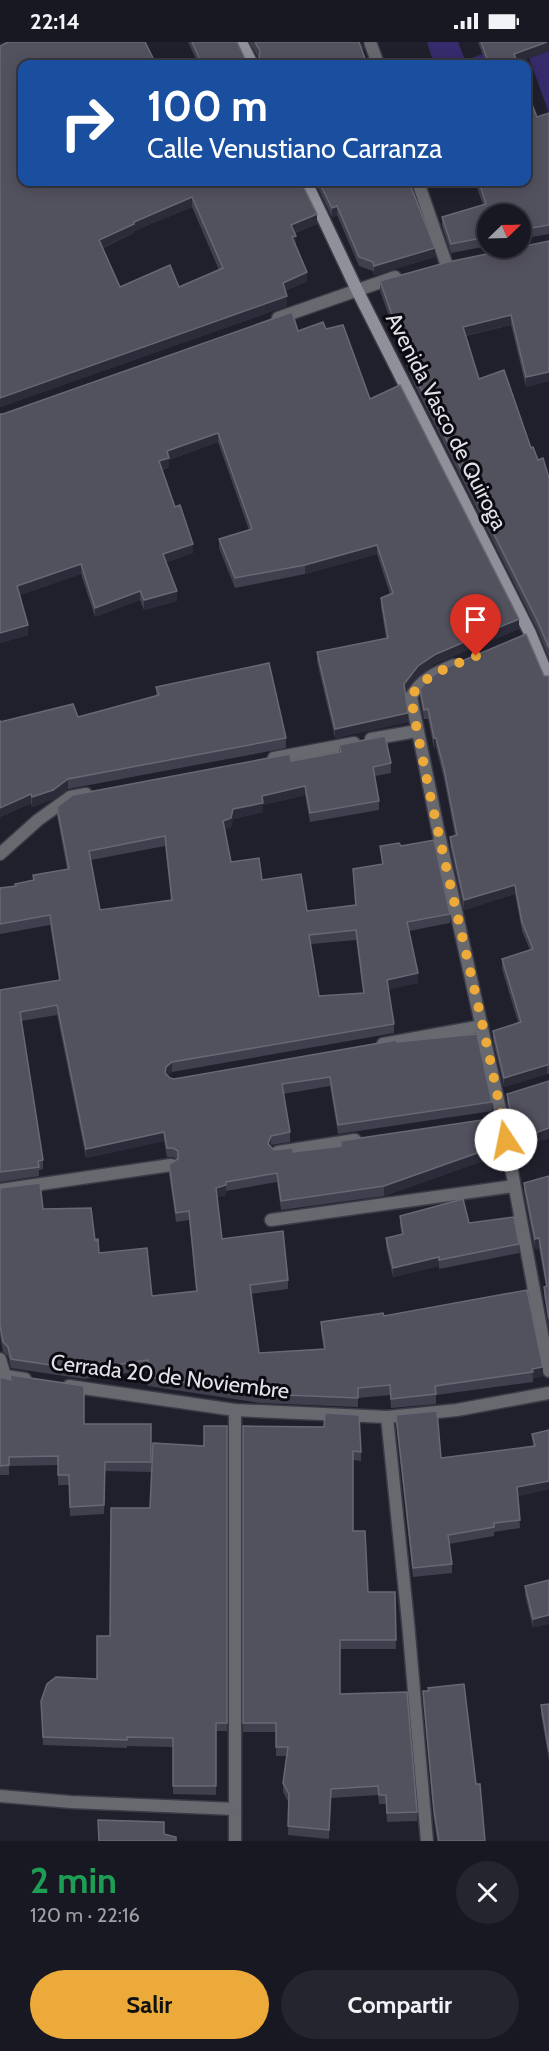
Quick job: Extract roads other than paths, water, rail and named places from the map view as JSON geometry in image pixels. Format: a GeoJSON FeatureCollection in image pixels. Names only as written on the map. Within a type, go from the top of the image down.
{"type":"FeatureCollection","features":[{"type":"Feature","properties":{"kind":"street"},"geometry":{"type":"LineString","coordinates":[[241,42],[250,60]]}},
{"type":"Feature","properties":{"kind":"street"},"geometry":{"type":"LineString","coordinates":[[370,42],[377,60]]}},
{"type":"Feature","properties":{"kind":"street","name":"Avenida Vasco de Quiroga"},"geometry":{"type":"LineString","coordinates":[[308,186],[525,635],[549,679]]}},
{"type":"Feature","properties":{"kind":"street"},"geometry":{"type":"LineString","coordinates":[[419,186],[446,263]]}},
{"type":"Feature","properties":{"kind":"street"},"geometry":{"type":"LineString","coordinates":[[268,321],[404,275]]}},
{"type":"Feature","properties":{"kind":"street"},"geometry":{"type":"LineString","coordinates":[[470,659],[431,676],[411,697],[482,1026],[503,1097],[496,1118],[514,1186],[549,1371]]}},
{"type":"Feature","properties":{"kind":"street"},"geometry":{"type":"LineString","coordinates":[[266,759],[417,731]]}},
{"type":"Feature","properties":{"kind":"street"},"geometry":{"type":"LineString","coordinates":[[0,854],[38,820],[70,797],[93,792]]}},
{"type":"Feature","properties":{"kind":"street"},"geometry":{"type":"LineString","coordinates":[[368,1046],[482,1026]]}},
{"type":"Feature","properties":{"kind":"street"},"geometry":{"type":"LineString","coordinates":[[276,1152],[368,1138]]}},
{"type":"Feature","properties":{"kind":"street"},"geometry":{"type":"LineString","coordinates":[[0,1190],[171,1165]]}},
{"type":"Feature","properties":{"kind":"street"},"geometry":{"type":"LineString","coordinates":[[271,1220],[514,1186]]}},
{"type":"Feature","properties":{"kind":"street"},"geometry":{"type":"LineString","coordinates":[[0,1359],[3,1375]]}},
{"type":"Feature","properties":{"kind":"street","name":"Cerrada 20 de Noviembre"},"geometry":{"type":"LineString","coordinates":[[3,1375],[235,1410],[387,1417],[458,1410],[549,1393]]}},
{"type":"Feature","properties":{"kind":"street"},"geometry":{"type":"LineString","coordinates":[[235,1410],[236,1841]]}},
{"type":"Feature","properties":{"kind":"street"},"geometry":{"type":"LineString","coordinates":[[387,1417],[427,1841]]}},
{"type":"Feature","properties":{"kind":"street"},"geometry":{"type":"LineString","coordinates":[[0,1796],[71,1802],[235,1809]]}}]}
